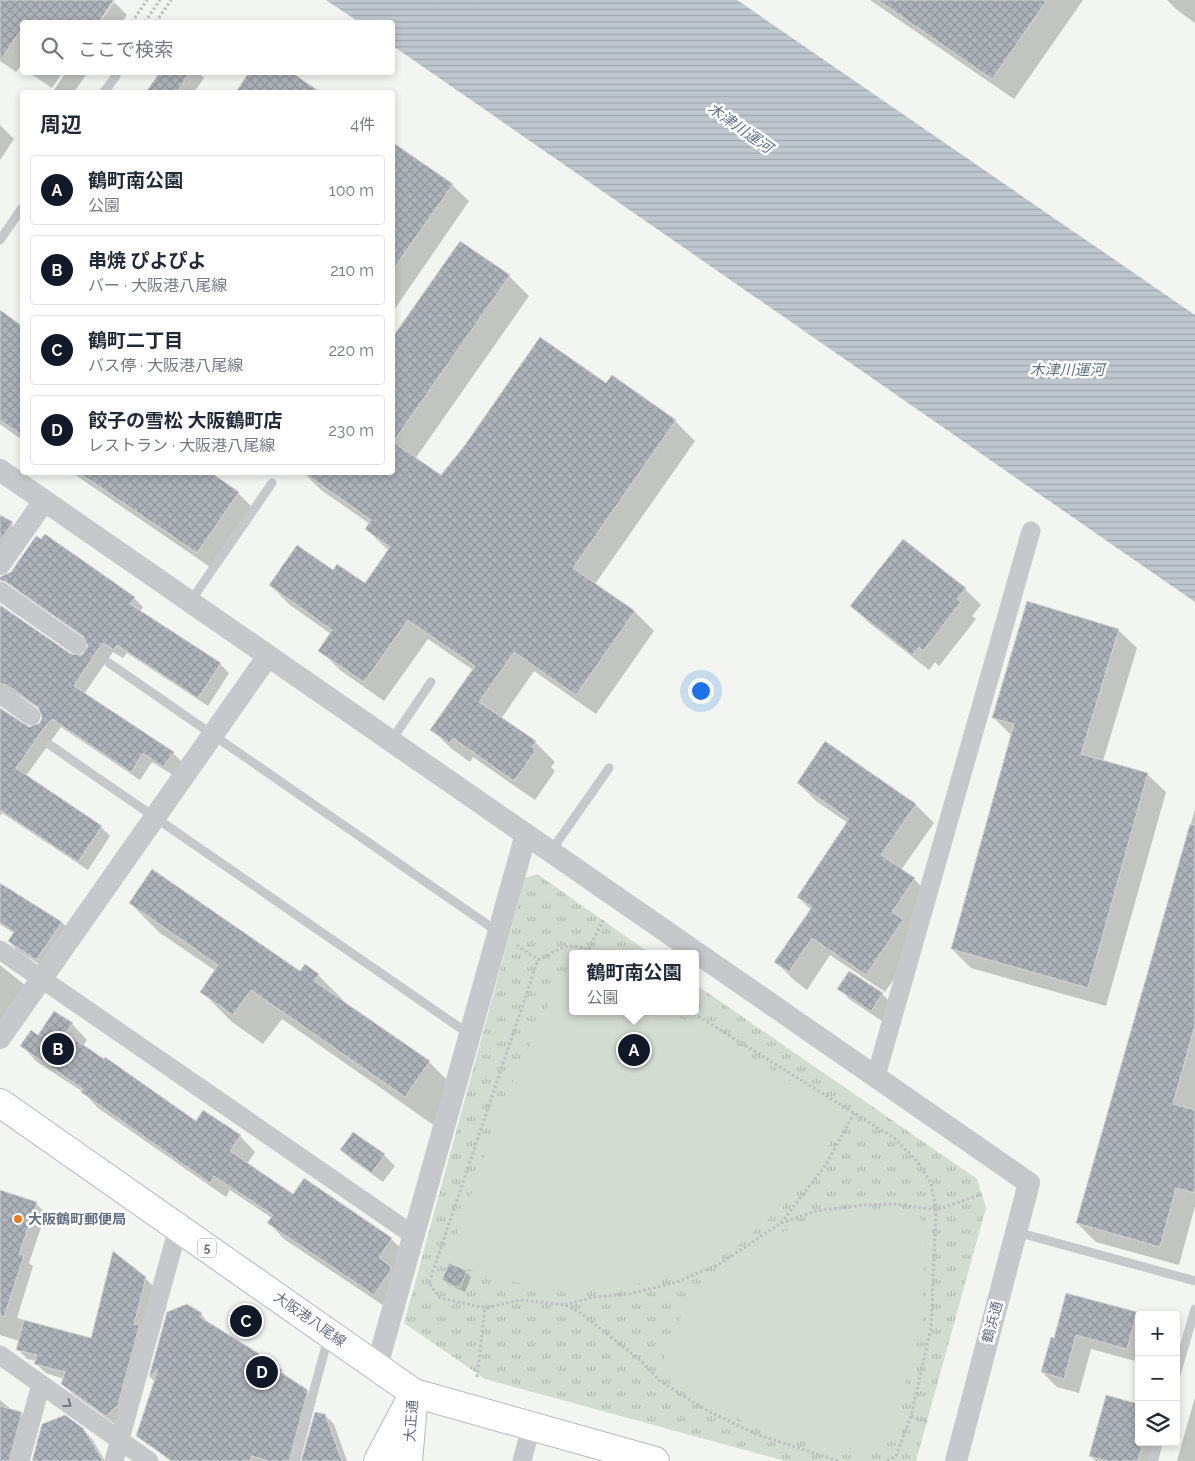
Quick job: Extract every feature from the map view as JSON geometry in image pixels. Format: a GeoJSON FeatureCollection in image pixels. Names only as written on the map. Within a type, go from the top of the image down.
{"type":"FeatureCollection","features":[{"type":"Feature","properties":{"kind":"main road","name":"大阪港八尾線"},"geometry":{"type":"LineString","coordinates":[[0,1103],[414,1393],[531,1427],[623,1457],[655,1461]]}},
{"type":"Feature","properties":{"kind":"main road","name":"大正通"},"geometry":{"type":"LineString","coordinates":[[378,1461],[414,1393]]}},
{"type":"Feature","properties":{"kind":"main road","name":"大正通"},"geometry":{"type":"LineString","coordinates":[[408,1461],[414,1393]]}},
{"type":"Feature","properties":{"kind":"street"},"geometry":{"type":"LineString","coordinates":[[0,470],[694,950]]}},
{"type":"Feature","properties":{"kind":"street"},"geometry":{"type":"LineString","coordinates":[[0,564],[44,502]]}},
{"type":"Feature","properties":{"kind":"street"},"geometry":{"type":"LineString","coordinates":[[699,953],[876,1076],[1031,531]]}},
{"type":"Feature","properties":{"kind":"street"},"geometry":{"type":"LineString","coordinates":[[0,591],[77,645]]}},
{"type":"Feature","properties":{"kind":"street"},"geometry":{"type":"LineString","coordinates":[[0,1038],[268,656]]}},
{"type":"Feature","properties":{"kind":"street"},"geometry":{"type":"LineString","coordinates":[[0,694],[31,716]]}},
{"type":"Feature","properties":{"kind":"street"},"geometry":{"type":"LineString","coordinates":[[376,1366],[526,834]]}},
{"type":"Feature","properties":{"kind":"street"},"geometry":{"type":"LineString","coordinates":[[0,950],[413,1235]]}},
{"type":"Feature","properties":{"kind":"street","name":"鶴浜通"},"geometry":{"type":"LineString","coordinates":[[876,1076],[1029,1183],[956,1461]]}},
{"type":"Feature","properties":{"kind":"street"},"geometry":{"type":"LineString","coordinates":[[114,1461],[178,1228]]}},
{"type":"Feature","properties":{"kind":"street"},"geometry":{"type":"LineString","coordinates":[[0,1355],[149,1461]]}},
{"type":"Feature","properties":{"kind":"street"},"geometry":{"type":"LineString","coordinates":[[20,1461],[41,1384]]}},
{"type":"Feature","properties":{"kind":"street"},"geometry":{"type":"LineString","coordinates":[[522,1461],[531,1427]]}},
{"type":"Feature","properties":{"kind":"lane"},"geometry":{"type":"LineString","coordinates":[[106,90],[116,76]]}},
{"type":"Feature","properties":{"kind":"lane"},"geometry":{"type":"LineString","coordinates":[[0,240],[20,211]]}},
{"type":"Feature","properties":{"kind":"lane"},"geometry":{"type":"LineString","coordinates":[[190,602],[272,483]]}},
{"type":"Feature","properties":{"kind":"lane"},"geometry":{"type":"LineString","coordinates":[[109,663],[498,932]]}},
{"type":"Feature","properties":{"kind":"lane"},"geometry":{"type":"LineString","coordinates":[[391,741],[431,682]]}},
{"type":"Feature","properties":{"kind":"lane"},"geometry":{"type":"LineString","coordinates":[[50,745],[470,1034]]}},
{"type":"Feature","properties":{"kind":"lane"},"geometry":{"type":"LineString","coordinates":[[551,851],[609,768]]}},
{"type":"Feature","properties":{"kind":"lane"},"geometry":{"type":"LineString","coordinates":[[1016,1232],[1195,1281]]}},
{"type":"Feature","properties":{"kind":"lane"},"geometry":{"type":"LineString","coordinates":[[1180,1361],[1195,1309]]}},
{"type":"Feature","properties":{"kind":"lane"},"geometry":{"type":"LineString","coordinates":[[295,1461],[330,1334]]}},
{"type":"Feature","properties":{"kind":"lane"},"geometry":{"type":"LineString","coordinates":[[1152,1461],[1156,1446]]}},
{"type":"Feature","properties":{"kind":"path"},"geometry":{"type":"LineString","coordinates":[[133,20],[148,0]]}},
{"type":"Feature","properties":{"kind":"path"},"geometry":{"type":"LineString","coordinates":[[146,20],[160,0]]}},
{"type":"Feature","properties":{"kind":"path"},"geometry":{"type":"LineString","coordinates":[[157,20],[171,0]]}},
{"type":"Feature","properties":{"kind":"path"},"geometry":{"type":"LineString","coordinates":[[603,920],[589,949],[569,945],[538,960],[429,1283],[440,1298],[485,1308],[520,1300],[565,1305],[582,1314],[642,1362],[660,1381],[706,1410],[758,1435],[840,1461]]}},
{"type":"Feature","properties":{"kind":"path"},"geometry":{"type":"LineString","coordinates":[[696,1015],[894,1138],[917,1161],[930,1183],[936,1210],[931,1328],[911,1416],[896,1456],[887,1461]]}},
{"type":"Feature","properties":{"kind":"path"},"geometry":{"type":"LineString","coordinates":[[781,1223],[827,1163],[854,1113]]}},
{"type":"Feature","properties":{"kind":"path"},"geometry":{"type":"LineString","coordinates":[[565,1305],[593,1297],[629,1294],[677,1282],[721,1264],[781,1223],[816,1211],[864,1205],[896,1204],[936,1210],[982,1194]]}},
{"type":"Feature","properties":{"kind":"path"},"geometry":{"type":"LineString","coordinates":[[477,1377],[485,1308]]}},
{"type":"Feature","properties":{"kind":"path"},"geometry":{"type":"LineString","coordinates":[[911,1416],[927,1422]]}},
{"type":"Feature","properties":{"kind":"green space"},"geometry":{"type":"Polygon","coordinates":[[[537,874],[645,950],[569,950],[569,1015],[699,1015],[699,987],[977,1179],[986,1208],[916,1461],[785,1461],[485,1379],[404,1323],[525,878],[537,874]]]}},
{"type":"Feature","properties":{"kind":"green space"},"geometry":{"type":"Polygon","coordinates":[[[569,976],[569,1015],[674,1015],[709,1032],[846,1115],[813,1172],[789,1201],[740,1244],[716,1259],[682,1273],[616,1288],[585,1291],[551,1290],[488,1276],[448,1262],[500,1110],[559,980],[569,976]]]}},
{"type":"Feature","properties":{"kind":"green space"},"geometry":{"type":"Polygon","coordinates":[[[845,1212],[914,1213],[926,1224],[922,1318],[890,1442],[867,1457],[748,1424],[659,1373],[672,1335],[683,1313],[719,1274],[735,1260],[768,1239],[785,1231],[845,1212]]]}},
{"type":"Feature","properties":{"kind":"water","name":"木津川運河"},"geometry":{"type":"Polygon","coordinates":[[[326,0],[737,0],[1195,315],[1195,602],[395,47],[395,20],[356,20],[326,0]]]}},
{"type":"Feature","properties":{"kind":"building"},"geometry":{"type":"Polygon","coordinates":[[[0,0],[114,0],[100,20],[20,20],[20,31],[0,61],[0,0]]]}},
{"type":"Feature","properties":{"kind":"building"},"geometry":{"type":"Polygon","coordinates":[[[878,0],[1047,0],[992,79],[878,0]]]}},
{"type":"Feature","properties":{"kind":"building"},"geometry":{"type":"Polygon","coordinates":[[[158,75],[188,75],[178,90],[147,90],[158,75]]]}},
{"type":"Feature","properties":{"kind":"building"},"geometry":{"type":"Polygon","coordinates":[[[247,75],[295,75],[317,90],[237,90],[247,75]]]}},
{"type":"Feature","properties":{"kind":"building"},"geometry":{"type":"Polygon","coordinates":[[[395,144],[453,184],[395,267],[395,144]]]}},
{"type":"Feature","properties":{"kind":"building"},"geometry":{"type":"Polygon","coordinates":[[[460,241],[510,275],[395,439],[395,334],[460,241]]]}},
{"type":"Feature","properties":{"kind":"building"},"geometry":{"type":"Polygon","coordinates":[[[0,310],[20,325],[20,434],[0,420],[0,310]]]}},
{"type":"Feature","properties":{"kind":"building"},"geometry":{"type":"Polygon","coordinates":[[[540,337],[606,383],[612,375],[676,420],[573,568],[635,611],[576,695],[514,652],[479,702],[536,741],[532,747],[536,750],[514,781],[453,738],[449,743],[430,730],[475,666],[408,620],[364,682],[318,651],[332,630],[269,585],[297,545],[333,570],[337,564],[365,583],[390,547],[365,529],[371,520],[307,475],[395,475],[395,443],[441,475],[465,445],[540,337]]]}},
{"type":"Feature","properties":{"kind":"building"},"geometry":{"type":"Polygon","coordinates":[[[82,475],[214,475],[239,492],[197,553],[82,475]]]}},
{"type":"Feature","properties":{"kind":"building"},"geometry":{"type":"Polygon","coordinates":[[[0,515],[13,522],[0,541],[0,515]]]}},
{"type":"Feature","properties":{"kind":"building"},"geometry":{"type":"Polygon","coordinates":[[[45,534],[135,597],[130,604],[221,663],[198,698],[117,645],[114,650],[103,643],[94,655],[74,686],[174,752],[163,767],[143,753],[131,772],[52,719],[46,725],[16,768],[102,826],[78,862],[0,810],[0,708],[29,727],[40,723],[42,717],[38,707],[7,685],[0,683],[0,605],[71,654],[82,655],[88,646],[83,636],[6,582],[0,580],[0,577],[11,572],[36,536],[41,539],[45,534]]]}},
{"type":"Feature","properties":{"kind":"building"},"geometry":{"type":"Polygon","coordinates":[[[903,539],[966,588],[957,599],[961,602],[923,651],[919,647],[912,655],[850,606],[903,539]]]}},
{"type":"Feature","properties":{"kind":"building"},"geometry":{"type":"Polygon","coordinates":[[[1027,601],[1119,629],[1081,754],[1148,773],[1088,988],[951,949],[1014,724],[992,718],[1027,601]]]}},
{"type":"Feature","properties":{"kind":"building"},"geometry":{"type":"Polygon","coordinates":[[[825,741],[916,804],[881,855],[915,878],[892,912],[903,920],[866,975],[812,938],[789,972],[774,962],[812,907],[797,897],[849,819],[797,783],[825,741]]]}},
{"type":"Feature","properties":{"kind":"building"},"geometry":{"type":"Polygon","coordinates":[[[1190,824],[1195,825],[1195,1025],[1173,1104],[1195,1110],[1195,1193],[1176,1188],[1160,1247],[1076,1223],[1190,824]]]}},
{"type":"Feature","properties":{"kind":"building"},"geometry":{"type":"Polygon","coordinates":[[[152,869],[300,971],[305,964],[319,974],[314,981],[430,1061],[405,1097],[251,990],[233,1015],[200,992],[218,965],[129,903],[152,869]]]}},
{"type":"Feature","properties":{"kind":"building"},"geometry":{"type":"Polygon","coordinates":[[[0,883],[62,922],[36,960],[8,941],[14,932],[0,922],[0,883]]]}},
{"type":"Feature","properties":{"kind":"building"},"geometry":{"type":"Polygon","coordinates":[[[849,971],[883,993],[871,1011],[837,989],[849,971]]]}},
{"type":"Feature","properties":{"kind":"building"},"geometry":{"type":"Polygon","coordinates":[[[54,1011],[73,1023],[66,1033],[104,1059],[105,1057],[196,1121],[203,1110],[241,1135],[230,1151],[293,1194],[304,1178],[392,1238],[379,1258],[391,1266],[390,1271],[374,1295],[267,1223],[273,1215],[214,1176],[210,1183],[81,1092],[83,1089],[20,1046],[31,1030],[38,1035],[54,1011]]]}},
{"type":"Feature","properties":{"kind":"building"},"geometry":{"type":"Polygon","coordinates":[[[353,1132],[385,1154],[372,1173],[340,1150],[353,1132]]]}},
{"type":"Feature","properties":{"kind":"building"},"geometry":{"type":"Polygon","coordinates":[[[0,1190],[37,1202],[19,1254],[24,1255],[4,1317],[0,1316],[0,1190]]]}},
{"type":"Feature","properties":{"kind":"building"},"geometry":{"type":"Polygon","coordinates":[[[113,1251],[146,1277],[134,1325],[140,1323],[118,1405],[106,1416],[61,1384],[65,1372],[34,1364],[37,1355],[16,1350],[24,1320],[91,1338],[113,1251]]]}},
{"type":"Feature","properties":{"kind":"building"},"geometry":{"type":"Polygon","coordinates":[[[449,1263],[467,1271],[460,1288],[442,1280],[449,1263]]]}},
{"type":"Feature","properties":{"kind":"building"},"geometry":{"type":"Polygon","coordinates":[[[1066,1293],[1135,1311],[1135,1319],[1127,1349],[1076,1335],[1064,1379],[1041,1372],[1051,1337],[1054,1338],[1066,1293]]]}},
{"type":"Feature","properties":{"kind":"building"},"geometry":{"type":"Polygon","coordinates":[[[187,1304],[202,1313],[200,1317],[258,1353],[282,1370],[280,1372],[308,1390],[289,1461],[268,1461],[252,1456],[250,1461],[172,1461],[136,1436],[158,1369],[149,1377],[167,1312],[187,1304]]]}},
{"type":"Feature","properties":{"kind":"building"},"geometry":{"type":"Polygon","coordinates":[[[1106,1395],[1135,1403],[1135,1446],[1142,1446],[1138,1461],[1107,1461],[1089,1456],[1106,1395]]]}},
{"type":"Feature","properties":{"kind":"building"},"geometry":{"type":"Polygon","coordinates":[[[0,1406],[22,1412],[9,1461],[0,1461],[0,1406]]]}},
{"type":"Feature","properties":{"kind":"building"},"geometry":{"type":"Polygon","coordinates":[[[315,1412],[325,1414],[342,1461],[301,1461],[315,1412]]]}},
{"type":"Feature","properties":{"kind":"building"},"geometry":{"type":"Polygon","coordinates":[[[65,1415],[83,1428],[103,1461],[32,1461],[42,1424],[65,1415]]]}},
{"type":"Feature","properties":{"kind":"place","name":"串焼 ぴよぴよ"},"geometry":{"type":"Point","coordinates":[58,1049]}},
{"type":"Feature","properties":{"kind":"place","name":"鶴町南公園"},"geometry":{"type":"Point","coordinates":[634,1050]}},
{"type":"Feature","properties":{"kind":"place","name":"大阪鶴町郵便局"},"geometry":{"type":"Point","coordinates":[18,1219]}},
{"type":"Feature","properties":{"kind":"place","name":"鶴町二丁目"},"geometry":{"type":"Point","coordinates":[246,1321]}},
{"type":"Feature","properties":{"kind":"place","name":"餃子の雪松 大阪鶴町店"},"geometry":{"type":"Point","coordinates":[262,1372]}}]}
